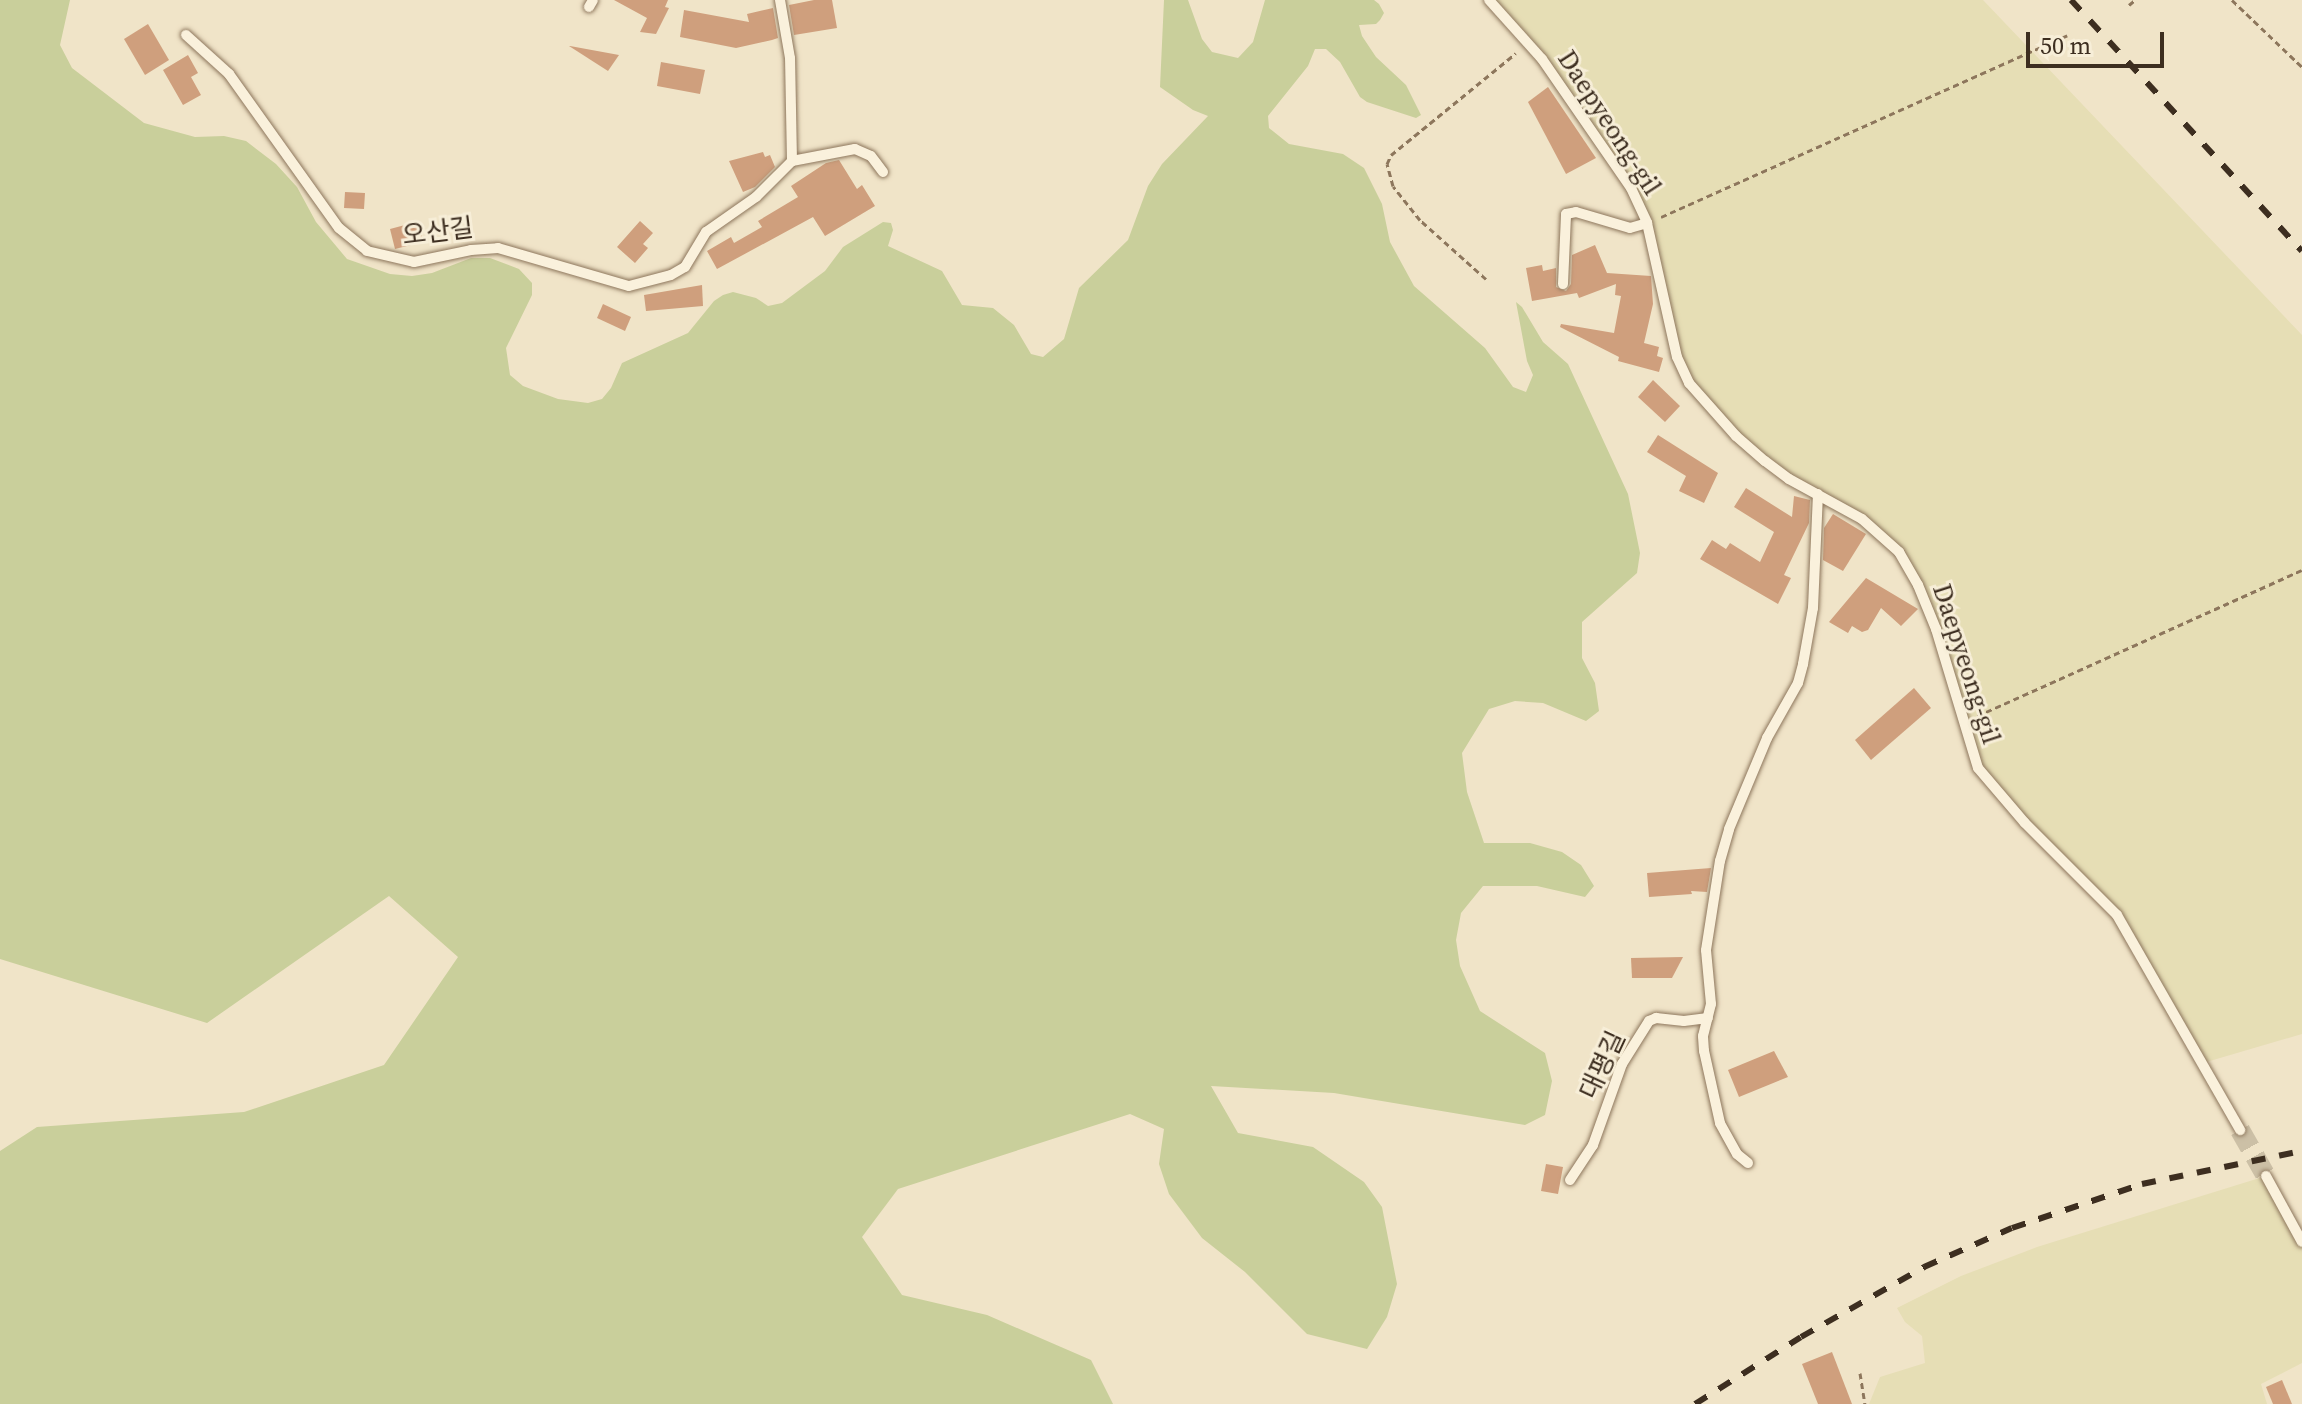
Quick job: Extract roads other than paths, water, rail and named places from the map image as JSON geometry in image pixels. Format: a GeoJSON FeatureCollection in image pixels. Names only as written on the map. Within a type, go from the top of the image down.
{"type":"FeatureCollection","features":[{"type":"Feature","properties":{"kind":"lane"},"geometry":{"type":"LineString","coordinates":[[780,0],[790,58],[792,161],[855,149],[871,156],[883,172]]}},
{"type":"Feature","properties":{"kind":"lane","name":"Daepyeong-gil"},"geometry":{"type":"LineString","coordinates":[[1489,0],[1528,43],[1609,152],[1647,223],[1677,357],[1689,383],[1736,436],[1765,461],[1875,528],[1909,565],[1936,629],[1973,760],[1986,781],[2117,915],[2240,1130]]}},
{"type":"Feature","properties":{"kind":"lane","name":"오산길"},"geometry":{"type":"LineString","coordinates":[[186,35],[234,80],[347,237],[367,251],[402,262],[498,248],[586,271],[621,285],[644,284],[685,267],[710,228],[756,197],[792,161]]}},
{"type":"Feature","properties":{"kind":"lane"},"geometry":{"type":"LineString","coordinates":[[1563,284],[1566,214],[1576,212],[1630,228],[1647,223]]}},
{"type":"Feature","properties":{"kind":"lane"},"geometry":{"type":"LineString","coordinates":[[1748,1163],[1729,1141],[1715,1105],[1704,1051],[1711,1004],[1706,950],[1720,861],[1767,738],[1798,683],[1807,647],[1818,494]]}},
{"type":"Feature","properties":{"kind":"lane","name":"대평길"},"geometry":{"type":"LineString","coordinates":[[1570,1180],[1590,1152],[1622,1064],[1649,1021],[1656,1018],[1684,1021],[1708,1018]]}},
{"type":"Feature","properties":{"kind":"lane"},"geometry":{"type":"LineString","coordinates":[[2266,1176],[2302,1242]]}},
{"type":"Feature","properties":{"kind":"tunnel"},"geometry":{"type":"LineString","coordinates":[[2240,1130],[2266,1176]]}},
{"type":"Feature","properties":{"kind":"railway"},"geometry":{"type":"LineString","coordinates":[[2071,0],[2302,251]]}},
{"type":"Feature","properties":{"kind":"railway"},"geometry":{"type":"LineString","coordinates":[[1695,1404],[1801,1337],[1924,1267],[2012,1228],[2142,1184],[2302,1151]]}}]}
